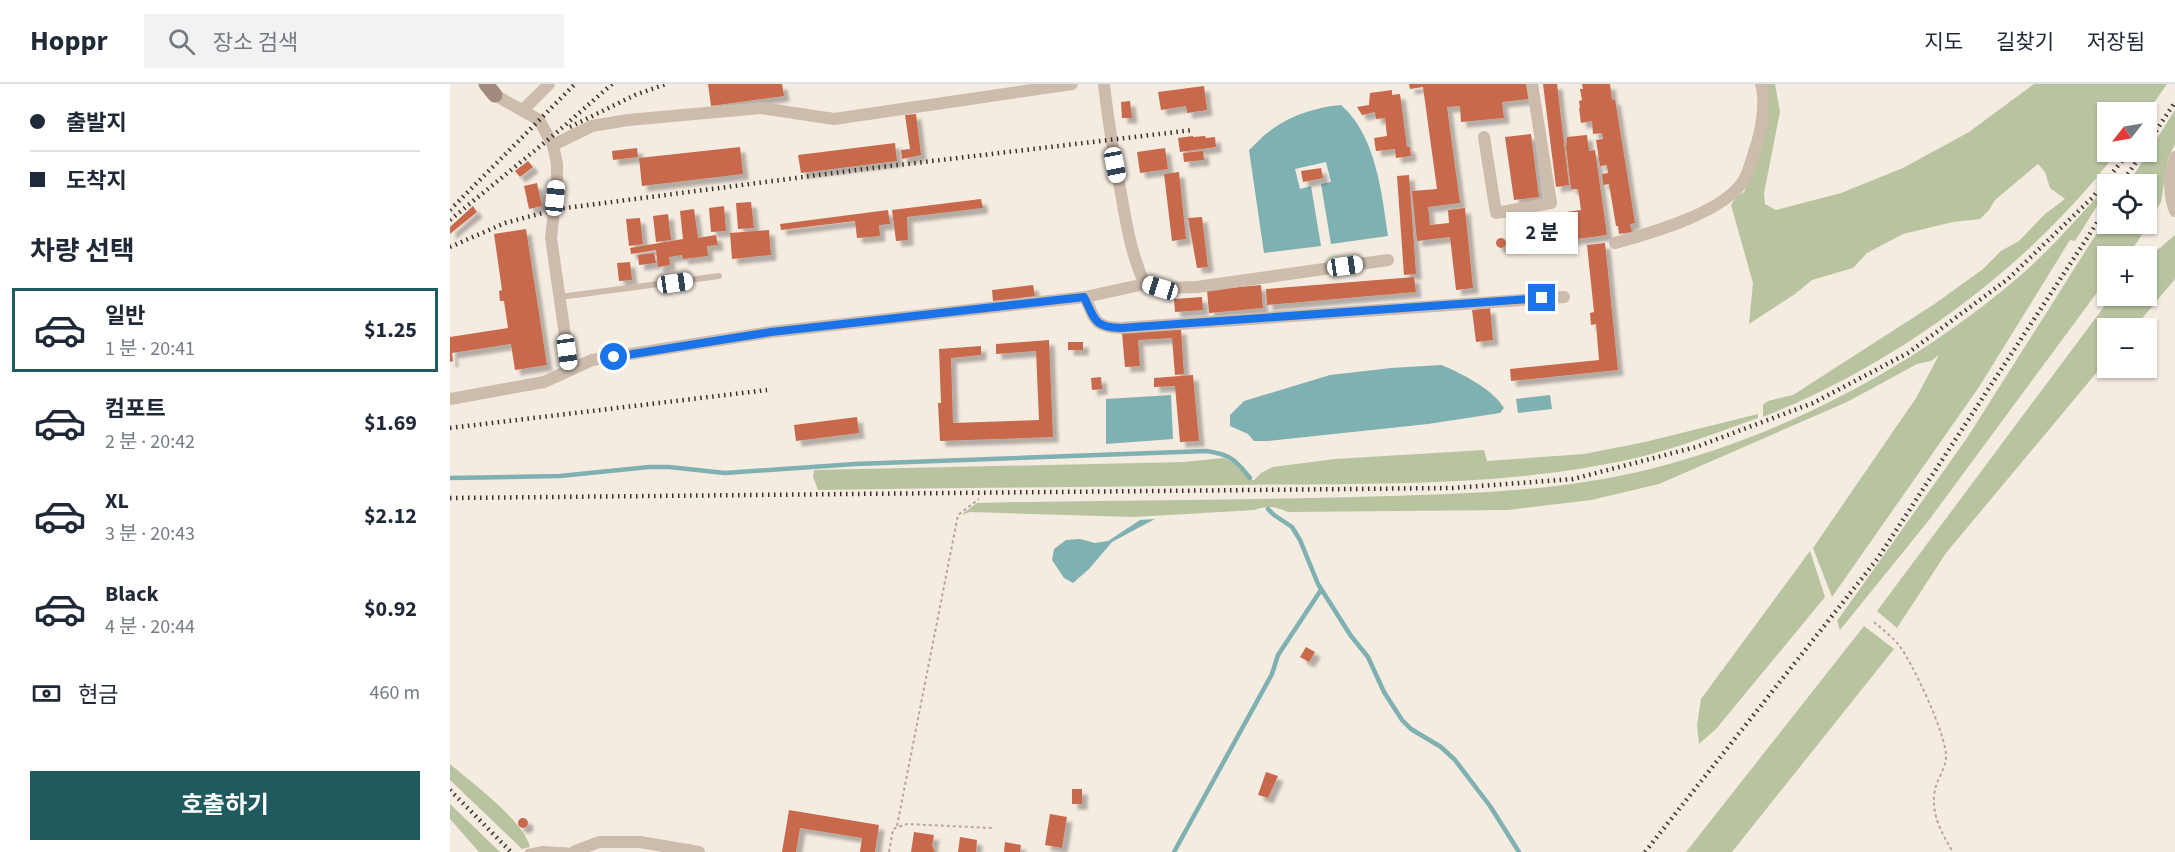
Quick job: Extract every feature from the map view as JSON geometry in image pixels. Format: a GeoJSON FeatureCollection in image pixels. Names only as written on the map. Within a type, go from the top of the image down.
{"type":"FeatureCollection","features":[{"type":"Feature","properties":{"kind":"street"},"geometry":{"type":"LineString","coordinates":[[523,110],[549,84]]}},
{"type":"Feature","properties":{"kind":"street"},"geometry":{"type":"LineString","coordinates":[[553,145],[592,126],[628,120],[761,108],[834,119],[1072,84]]}},
{"type":"Feature","properties":{"kind":"street"},"geometry":{"type":"LineString","coordinates":[[1104,84],[1110,140],[1128,232],[1135,263],[1145,284]]}},
{"type":"Feature","properties":{"kind":"street"},"geometry":{"type":"LineString","coordinates":[[1484,137],[1496,213],[1551,203],[1532,84]]}},
{"type":"Feature","properties":{"kind":"street"},"geometry":{"type":"LineString","coordinates":[[1615,243],[1657,231],[1684,220],[1731,195],[1745,179],[1760,134],[1763,91],[1761,84]]}},
{"type":"Feature","properties":{"kind":"street"},"geometry":{"type":"LineString","coordinates":[[490,90],[539,120],[553,145],[557,164],[557,186],[551,238],[570,370]]}},
{"type":"Feature","properties":{"kind":"street"},"geometry":{"type":"LineString","coordinates":[[2175,157],[2170,174],[2169,190],[2175,211]]}},
{"type":"Feature","properties":{"kind":"street"},"geometry":{"type":"LineString","coordinates":[[450,399],[544,382],[592,360],[771,332],[1084,297],[1145,284],[1160,288],[1197,287],[1388,260]]}},
{"type":"Feature","properties":{"kind":"street"},"geometry":{"type":"LineString","coordinates":[[1084,297],[1098,323],[1105,327],[1121,328],[1564,297]]}},
{"type":"Feature","properties":{"kind":"street"},"geometry":{"type":"LineString","coordinates":[[575,851],[599,842],[640,842],[699,852]]}},
{"type":"Feature","properties":{"kind":"lane"},"geometry":{"type":"LineString","coordinates":[[560,297],[719,276]]}},
{"type":"Feature","properties":{"kind":"lane"},"geometry":{"type":"LineString","coordinates":[[528,852],[543,849],[581,852]]}},
{"type":"Feature","properties":{"kind":"path"},"geometry":{"type":"LineString","coordinates":[[889,852],[893,830],[897,826],[958,515],[979,499]]}},
{"type":"Feature","properties":{"kind":"path"},"geometry":{"type":"LineString","coordinates":[[1875,622],[1898,644],[1912,667],[1944,744],[1946,758],[1934,795],[1934,809],[1953,852]]}},
{"type":"Feature","properties":{"kind":"path"},"geometry":{"type":"LineString","coordinates":[[897,826],[907,824],[992,828]]}},
{"type":"Feature","properties":{"kind":"green space"},"geometry":{"type":"Polygon","coordinates":[[[1766,84],[1775,84],[1780,112],[1764,193],[1765,204],[1776,210],[1841,193],[1903,168],[1969,132],[2034,84],[2167,84],[2155,102],[2097,102],[2097,162],[2109,162],[2043,235],[2002,273],[1958,308],[1863,369],[1814,395],[1763,417],[1763,405],[1768,401],[1793,395],[1936,303],[1983,269],[2001,251],[2019,241],[2045,214],[2065,199],[2050,188],[2045,172],[2038,164],[1995,200],[1980,219],[1953,222],[1903,234],[1867,253],[1853,268],[1812,280],[1749,324],[1753,283],[1731,205],[1737,196],[1744,192],[1762,147],[1766,84]]]}},
{"type":"Feature","properties":{"kind":"green space"},"geometry":{"type":"Polygon","coordinates":[[[2175,110],[2175,144],[2168,158],[2161,202],[2157,209],[2157,174],[2134,174],[2142,162],[2157,162],[2157,138],[2175,110]]]}},
{"type":"Feature","properties":{"kind":"green space"},"geometry":{"type":"Polygon","coordinates":[[[2097,197],[2097,206],[2075,241],[2070,240],[1979,387],[1832,597],[1813,548],[1916,398],[1939,355],[1931,361],[1917,364],[1847,402],[1659,484],[1591,500],[1508,510],[1288,512],[1268,507],[1255,510],[1134,517],[970,512],[961,515],[977,503],[1357,497],[1504,491],[1578,483],[1650,469],[1700,455],[1750,437],[1847,393],[1894,367],[1981,307],[2022,274],[2097,197]]]}},
{"type":"Feature","properties":{"kind":"green space"},"geometry":{"type":"Polygon","coordinates":[[[2097,233],[2142,234],[2134,246],[2097,246],[2097,293],[1929,520],[1840,630],[1837,621],[1967,438],[2097,233]]]}},
{"type":"Feature","properties":{"kind":"green space"},"geometry":{"type":"Polygon","coordinates":[[[2175,235],[2175,279],[2157,301],[2157,250],[2175,235]]]}},
{"type":"Feature","properties":{"kind":"green space"},"geometry":{"type":"Polygon","coordinates":[[[2105,306],[2152,306],[2142,318],[2097,318],[2097,372],[1946,553],[1897,628],[1877,611],[2105,306]]]}},
{"type":"Feature","properties":{"kind":"green space"},"geometry":{"type":"Polygon","coordinates":[[[1758,414],[1758,418],[1683,445],[1636,458],[1536,475],[1486,479],[1385,483],[818,490],[813,477],[814,470],[1184,462],[1223,458],[1234,462],[1250,480],[1254,480],[1261,473],[1273,467],[1335,459],[1484,450],[1487,461],[1584,454],[1645,442],[1758,414]]]}},
{"type":"Feature","properties":{"kind":"green space"},"geometry":{"type":"Polygon","coordinates":[[[1810,551],[1825,597],[1716,729],[1699,744],[1697,725],[1701,699],[1810,551]]]}},
{"type":"Feature","properties":{"kind":"green space"},"geometry":{"type":"Polygon","coordinates":[[[1864,626],[1894,649],[1732,852],[1686,852],[1864,626]]]}},
{"type":"Feature","properties":{"kind":"green space"},"geometry":{"type":"Polygon","coordinates":[[[450,764],[483,791],[518,825],[530,847],[522,849],[450,780],[450,764]]]}},
{"type":"Feature","properties":{"kind":"green space"},"geometry":{"type":"Polygon","coordinates":[[[450,804],[500,852],[479,852],[450,819],[450,804]]]}},
{"type":"Feature","properties":{"kind":"water"},"geometry":{"type":"Polygon","coordinates":[[[1341,105],[1353,118],[1370,149],[1380,184],[1388,236],[1331,244],[1321,184],[1331,182],[1326,162],[1295,169],[1300,189],[1311,186],[1321,246],[1264,253],[1249,150],[1267,133],[1285,121],[1313,110],[1341,105]]]}},
{"type":"Feature","properties":{"kind":"water"},"geometry":{"type":"Polygon","coordinates":[[[1441,365],[1485,388],[1504,408],[1500,413],[1428,424],[1268,441],[1254,441],[1248,434],[1230,426],[1230,415],[1244,401],[1330,375],[1441,365]]]}},
{"type":"Feature","properties":{"kind":"water"},"geometry":{"type":"Polygon","coordinates":[[[1171,395],[1173,439],[1106,444],[1106,399],[1171,395]]]}},
{"type":"Feature","properties":{"kind":"water"},"geometry":{"type":"Polygon","coordinates":[[[1550,395],[1552,409],[1518,413],[1516,399],[1550,395]]]}},
{"type":"Feature","properties":{"kind":"water"},"geometry":{"type":"Polygon","coordinates":[[[1155,519],[1112,542],[1089,569],[1073,583],[1064,578],[1052,560],[1054,549],[1066,540],[1080,539],[1095,543],[1108,541],[1140,520],[1155,519]]]}},
{"type":"Feature","properties":{"kind":"building"},"geometry":{"type":"Polygon","coordinates":[[[708,84],[782,84],[784,96],[711,106],[708,84]]]}},
{"type":"Feature","properties":{"kind":"building"},"geometry":{"type":"Polygon","coordinates":[[[1409,84],[1527,84],[1529,99],[1502,102],[1504,118],[1461,122],[1460,106],[1447,107],[1460,203],[1428,207],[1430,225],[1449,223],[1448,210],[1465,208],[1473,288],[1456,290],[1450,237],[1417,241],[1412,191],[1437,189],[1423,87],[1410,89],[1409,84]]]}},
{"type":"Feature","properties":{"kind":"building"},"geometry":{"type":"Polygon","coordinates":[[[1543,84],[1557,84],[1569,185],[1556,187],[1543,84]]]}},
{"type":"Feature","properties":{"kind":"building"},"geometry":{"type":"Polygon","coordinates":[[[1582,84],[1610,84],[1612,100],[1615,99],[1635,223],[1630,224],[1632,232],[1619,234],[1609,184],[1603,185],[1602,174],[1608,173],[1607,165],[1600,166],[1596,140],[1603,139],[1602,133],[1593,134],[1592,121],[1581,123],[1579,101],[1582,100],[1580,89],[1583,89],[1582,84]]]}},
{"type":"Feature","properties":{"kind":"building"},"geometry":{"type":"Polygon","coordinates":[[[1204,86],[1207,110],[1187,113],[1186,106],[1161,110],[1158,92],[1204,86]]]}},
{"type":"Feature","properties":{"kind":"building"},"geometry":{"type":"Polygon","coordinates":[[[1392,90],[1392,95],[1400,94],[1407,147],[1410,147],[1411,156],[1396,158],[1395,149],[1376,151],[1374,138],[1387,136],[1385,118],[1376,119],[1375,112],[1362,115],[1357,107],[1369,105],[1370,93],[1392,90]]]}},
{"type":"Feature","properties":{"kind":"building"},"geometry":{"type":"Polygon","coordinates":[[[1130,101],[1132,118],[1122,118],[1121,102],[1130,101]]]}},
{"type":"Feature","properties":{"kind":"building"},"geometry":{"type":"Polygon","coordinates":[[[916,114],[921,155],[902,159],[901,150],[910,149],[905,115],[916,114]]]}},
{"type":"Feature","properties":{"kind":"building"},"geometry":{"type":"Polygon","coordinates":[[[1531,134],[1539,197],[1514,200],[1505,137],[1531,134]]]}},
{"type":"Feature","properties":{"kind":"building"},"geometry":{"type":"Polygon","coordinates":[[[1587,135],[1589,151],[1595,150],[1607,235],[1511,248],[1507,220],[1581,210],[1578,189],[1571,189],[1566,147],[1567,137],[1587,135]]]}},
{"type":"Feature","properties":{"kind":"building"},"geometry":{"type":"Polygon","coordinates":[[[1215,137],[1216,147],[1180,152],[1178,138],[1215,137]]]}},
{"type":"Feature","properties":{"kind":"building"},"geometry":{"type":"Polygon","coordinates":[[[895,143],[897,161],[801,173],[798,155],[895,143]]]}},
{"type":"Feature","properties":{"kind":"building"},"geometry":{"type":"Polygon","coordinates":[[[740,147],[743,174],[642,186],[639,158],[740,147]]]}},
{"type":"Feature","properties":{"kind":"building"},"geometry":{"type":"Polygon","coordinates":[[[637,148],[638,157],[613,160],[612,151],[637,148]]]}},
{"type":"Feature","properties":{"kind":"building"},"geometry":{"type":"Polygon","coordinates":[[[1165,148],[1168,169],[1140,173],[1137,152],[1165,148]]]}},
{"type":"Feature","properties":{"kind":"building"},"geometry":{"type":"Polygon","coordinates":[[[1203,151],[1204,160],[1184,162],[1183,153],[1203,151]]]}},
{"type":"Feature","properties":{"kind":"building"},"geometry":{"type":"Polygon","coordinates":[[[528,161],[533,167],[520,177],[515,171],[528,161]]]}},
{"type":"Feature","properties":{"kind":"building"},"geometry":{"type":"Polygon","coordinates":[[[1321,168],[1323,178],[1303,182],[1301,171],[1321,168]]]}},
{"type":"Feature","properties":{"kind":"building"},"geometry":{"type":"Polygon","coordinates":[[[1179,172],[1186,239],[1172,241],[1164,174],[1179,172]]]}},
{"type":"Feature","properties":{"kind":"building"},"geometry":{"type":"Polygon","coordinates":[[[1409,175],[1416,274],[1404,275],[1397,176],[1409,175]]]}},
{"type":"Feature","properties":{"kind":"building"},"geometry":{"type":"Polygon","coordinates":[[[537,183],[542,206],[529,209],[524,186],[537,183]]]}},
{"type":"Feature","properties":{"kind":"building"},"geometry":{"type":"Polygon","coordinates":[[[981,199],[983,208],[907,217],[908,240],[896,241],[892,210],[981,199]]]}},
{"type":"Feature","properties":{"kind":"building"},"geometry":{"type":"Polygon","coordinates":[[[751,202],[754,228],[738,229],[736,203],[751,202]]]}},
{"type":"Feature","properties":{"kind":"building"},"geometry":{"type":"Polygon","coordinates":[[[473,206],[477,212],[450,234],[450,227],[473,206]]]}},
{"type":"Feature","properties":{"kind":"building"},"geometry":{"type":"Polygon","coordinates":[[[724,206],[726,231],[711,232],[709,208],[724,206]]]}},
{"type":"Feature","properties":{"kind":"building"},"geometry":{"type":"Polygon","coordinates":[[[694,209],[698,238],[716,235],[718,245],[707,246],[708,256],[683,259],[682,255],[669,257],[670,265],[658,267],[656,250],[631,254],[630,248],[683,239],[680,211],[694,209]]]}},
{"type":"Feature","properties":{"kind":"building"},"geometry":{"type":"Polygon","coordinates":[[[888,210],[890,224],[879,225],[880,236],[857,238],[855,221],[781,230],[780,224],[888,210]]]}},
{"type":"Feature","properties":{"kind":"building"},"geometry":{"type":"Polygon","coordinates":[[[668,214],[671,240],[656,242],[653,216],[668,214]]]}},
{"type":"Feature","properties":{"kind":"building"},"geometry":{"type":"Polygon","coordinates":[[[1202,217],[1208,267],[1197,268],[1188,218],[1202,217]]]}},
{"type":"Feature","properties":{"kind":"building"},"geometry":{"type":"Polygon","coordinates":[[[640,218],[643,244],[629,246],[626,219],[640,218]]]}},
{"type":"Feature","properties":{"kind":"building"},"geometry":{"type":"Polygon","coordinates":[[[526,229],[547,365],[515,370],[511,344],[452,353],[453,361],[450,362],[450,337],[508,328],[504,301],[500,301],[499,291],[502,290],[494,234],[526,229]]]}},
{"type":"Feature","properties":{"kind":"building"},"geometry":{"type":"Polygon","coordinates":[[[769,230],[771,255],[732,259],[730,233],[769,230]]]}},
{"type":"Feature","properties":{"kind":"building"},"geometry":{"type":"Polygon","coordinates":[[[1501,238],[1505,239],[1505,247],[1501,248],[1497,247],[1496,243],[1497,239],[1501,238]]]}},
{"type":"Feature","properties":{"kind":"building"},"geometry":{"type":"Polygon","coordinates":[[[1605,243],[1618,370],[1511,381],[1510,369],[1599,360],[1596,324],[1591,325],[1590,313],[1594,312],[1587,245],[1605,243]]]}},
{"type":"Feature","properties":{"kind":"building"},"geometry":{"type":"Polygon","coordinates":[[[654,253],[656,263],[639,265],[638,255],[654,253]]]}},
{"type":"Feature","properties":{"kind":"building"},"geometry":{"type":"Polygon","coordinates":[[[630,262],[632,280],[619,281],[617,263],[630,262]]]}},
{"type":"Feature","properties":{"kind":"building"},"geometry":{"type":"Polygon","coordinates":[[[1414,277],[1416,292],[1267,305],[1266,289],[1414,277]]]}},
{"type":"Feature","properties":{"kind":"building"},"geometry":{"type":"Polygon","coordinates":[[[1033,285],[1035,296],[993,301],[992,290],[1033,285]]]}},
{"type":"Feature","properties":{"kind":"building"},"geometry":{"type":"Polygon","coordinates":[[[1261,285],[1263,308],[1209,313],[1207,290],[1261,285]]]}},
{"type":"Feature","properties":{"kind":"building"},"geometry":{"type":"Polygon","coordinates":[[[1202,297],[1203,310],[1175,312],[1174,299],[1202,297]]]}},
{"type":"Feature","properties":{"kind":"building"},"geometry":{"type":"Polygon","coordinates":[[[1490,308],[1493,340],[1476,342],[1472,310],[1490,308]]]}},
{"type":"Feature","properties":{"kind":"building"},"geometry":{"type":"Polygon","coordinates":[[[1181,329],[1184,374],[1175,375],[1172,338],[1138,340],[1140,366],[1125,367],[1122,333],[1181,329]]]}},
{"type":"Feature","properties":{"kind":"building"},"geometry":{"type":"Polygon","coordinates":[[[1049,340],[1053,437],[940,441],[939,349],[981,346],[981,355],[951,358],[953,423],[1039,420],[1036,351],[996,354],[996,344],[1049,340]]]}},
{"type":"Feature","properties":{"kind":"building"},"geometry":{"type":"Polygon","coordinates":[[[1068,342],[1083,342],[1083,350],[1068,350],[1068,342]]]}},
{"type":"Feature","properties":{"kind":"building"},"geometry":{"type":"Polygon","coordinates":[[[1193,375],[1199,441],[1180,442],[1175,386],[1154,387],[1154,378],[1193,375]]]}},
{"type":"Feature","properties":{"kind":"building"},"geometry":{"type":"Polygon","coordinates":[[[1101,377],[1102,389],[1092,390],[1091,378],[1101,377]]]}},
{"type":"Feature","properties":{"kind":"building"},"geometry":{"type":"Polygon","coordinates":[[[857,417],[859,433],[796,441],[794,425],[857,417]]]}},
{"type":"Feature","properties":{"kind":"building"},"geometry":{"type":"Polygon","coordinates":[[[1306,647],[1315,652],[1309,662],[1300,657],[1306,647]]]}},
{"type":"Feature","properties":{"kind":"building"},"geometry":{"type":"Polygon","coordinates":[[[1266,772],[1278,776],[1268,798],[1258,795],[1266,772]]]}},
{"type":"Feature","properties":{"kind":"building"},"geometry":{"type":"Polygon","coordinates":[[[1072,789],[1082,789],[1082,804],[1072,804],[1072,789]]]}},
{"type":"Feature","properties":{"kind":"building"},"geometry":{"type":"Polygon","coordinates":[[[789,810],[879,825],[875,852],[860,852],[862,838],[800,828],[796,852],[782,852],[789,810]]]}},
{"type":"Feature","properties":{"kind":"building"},"geometry":{"type":"Polygon","coordinates":[[[1050,814],[1067,817],[1062,848],[1045,845],[1050,814]]]}},
{"type":"Feature","properties":{"kind":"building"},"geometry":{"type":"Polygon","coordinates":[[[523,818],[527,819],[527,827],[523,828],[519,827],[518,823],[519,819],[523,818]]]}},
{"type":"Feature","properties":{"kind":"building"},"geometry":{"type":"Polygon","coordinates":[[[914,832],[934,835],[932,845],[935,852],[911,852],[914,832]]]}},
{"type":"Feature","properties":{"kind":"building"},"geometry":{"type":"Polygon","coordinates":[[[960,837],[977,840],[976,852],[958,852],[960,837]]]}},
{"type":"Feature","properties":{"kind":"building"},"geometry":{"type":"Polygon","coordinates":[[[1005,842],[1021,845],[1020,852],[1004,852],[1005,842]]]}},
{"type":"Feature","properties":{"kind":"waterway"},"geometry":{"type":"LineString","coordinates":[[450,478],[560,476],[649,467],[725,473],[855,464],[1207,451],[1232,459],[1250,478]]}},
{"type":"Feature","properties":{"kind":"waterway"},"geometry":{"type":"LineString","coordinates":[[1268,509],[1292,527],[1300,540],[1318,584],[1351,636],[1368,657],[1384,692],[1402,720],[1411,729],[1441,747],[1455,760],[1490,806],[1519,852]]}},
{"type":"Feature","properties":{"kind":"waterway"},"geometry":{"type":"LineString","coordinates":[[1174,852],[1272,674],[1278,655],[1321,590]]}},
{"type":"Feature","properties":{"kind":"railway"},"geometry":{"type":"LineString","coordinates":[[450,210],[575,84]]}},
{"type":"Feature","properties":{"kind":"railway"},"geometry":{"type":"LineString","coordinates":[[450,220],[612,84]]}},
{"type":"Feature","properties":{"kind":"railway"},"geometry":{"type":"LineString","coordinates":[[570,127],[635,95],[666,84]]}},
{"type":"Feature","properties":{"kind":"railway"},"geometry":{"type":"LineString","coordinates":[[2157,129],[2175,102]]}},
{"type":"Feature","properties":{"kind":"railway"},"geometry":{"type":"LineString","coordinates":[[450,247],[505,223],[558,209],[1193,130]]}},
{"type":"Feature","properties":{"kind":"railway"},"geometry":{"type":"LineString","coordinates":[[450,498],[1453,488],[1573,479],[1696,447],[1813,403],[1908,353],[2008,279],[2093,197],[2121,162]]}},
{"type":"Feature","properties":{"kind":"railway"},"geometry":{"type":"LineString","coordinates":[[2128,174],[2136,162]]}},
{"type":"Feature","properties":{"kind":"railway"},"geometry":{"type":"LineString","coordinates":[[1645,852],[1878,558],[2097,223]]}},
{"type":"Feature","properties":{"kind":"railway"},"geometry":{"type":"LineString","coordinates":[[450,428],[767,390]]}},
{"type":"Feature","properties":{"kind":"railway"},"geometry":{"type":"LineString","coordinates":[[450,790],[511,852]]}},
{"type":"Feature","properties":{"kind":"route"},"geometry":{"type":"LineString","coordinates":[[614,357],[771,332],[1084,297],[1098,323],[1105,327],[1121,328],[1542,298]]}}]}
